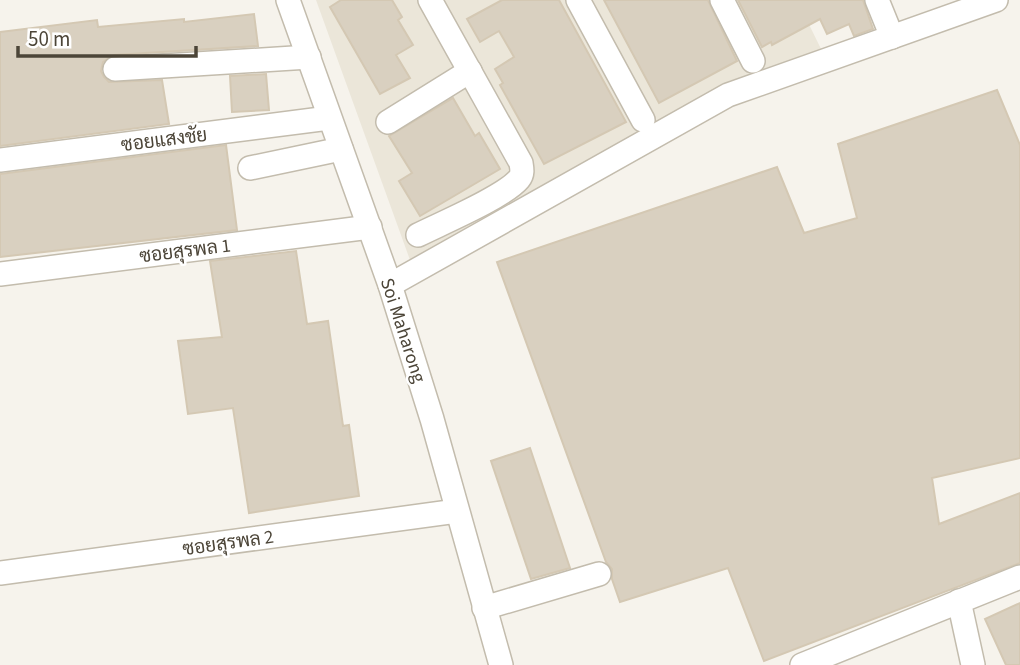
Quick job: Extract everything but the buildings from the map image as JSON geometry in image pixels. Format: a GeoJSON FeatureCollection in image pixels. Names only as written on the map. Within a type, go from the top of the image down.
{"type":"FeatureCollection","features":[{"type":"Feature","properties":{"kind":"street","name":"Soi Maharong"},"geometry":{"type":"LineString","coordinates":[[288,0],[390,285],[432,419],[501,665]]}},
{"type":"Feature","properties":{"kind":"street"},"geometry":{"type":"LineString","coordinates":[[418,235],[504,191],[521,178],[522,173],[522,163],[430,0]]}},
{"type":"Feature","properties":{"kind":"street"},"geometry":{"type":"LineString","coordinates":[[578,0],[643,120]]}},
{"type":"Feature","properties":{"kind":"street"},"geometry":{"type":"LineString","coordinates":[[722,0],[753,61]]}},
{"type":"Feature","properties":{"kind":"street"},"geometry":{"type":"LineString","coordinates":[[877,0],[892,37]]}},
{"type":"Feature","properties":{"kind":"street"},"geometry":{"type":"LineString","coordinates":[[390,285],[728,95],[996,0]]}},
{"type":"Feature","properties":{"kind":"street"},"geometry":{"type":"LineString","coordinates":[[115,69],[309,57]]}},
{"type":"Feature","properties":{"kind":"street"},"geometry":{"type":"LineString","coordinates":[[388,122],[470,71]]}},
{"type":"Feature","properties":{"kind":"street","name":"ซอยแสงชัย"},"geometry":{"type":"LineString","coordinates":[[0,160],[329,118]]}},
{"type":"Feature","properties":{"kind":"street"},"geometry":{"type":"LineString","coordinates":[[250,168],[341,149]]}},
{"type":"Feature","properties":{"kind":"street","name":"ซอยสุรพล 1"},"geometry":{"type":"LineString","coordinates":[[0,274],[370,227]]}},
{"type":"Feature","properties":{"kind":"street","name":"ซอยสุรพล 2"},"geometry":{"type":"LineString","coordinates":[[0,573],[457,512]]}},
{"type":"Feature","properties":{"kind":"street"},"geometry":{"type":"LineString","coordinates":[[484,608],[599,574]]}},
{"type":"Feature","properties":{"kind":"street"},"geometry":{"type":"LineString","coordinates":[[802,665],[1020,577]]}},
{"type":"Feature","properties":{"kind":"street"},"geometry":{"type":"LineString","coordinates":[[959,601],[973,665]]}},
{"type":"Feature","properties":{"kind":"shaded area"},"geometry":{"type":"Polygon","coordinates":[[[316,0],[797,0],[823,53],[729,81],[410,260],[316,0]]]}}]}
